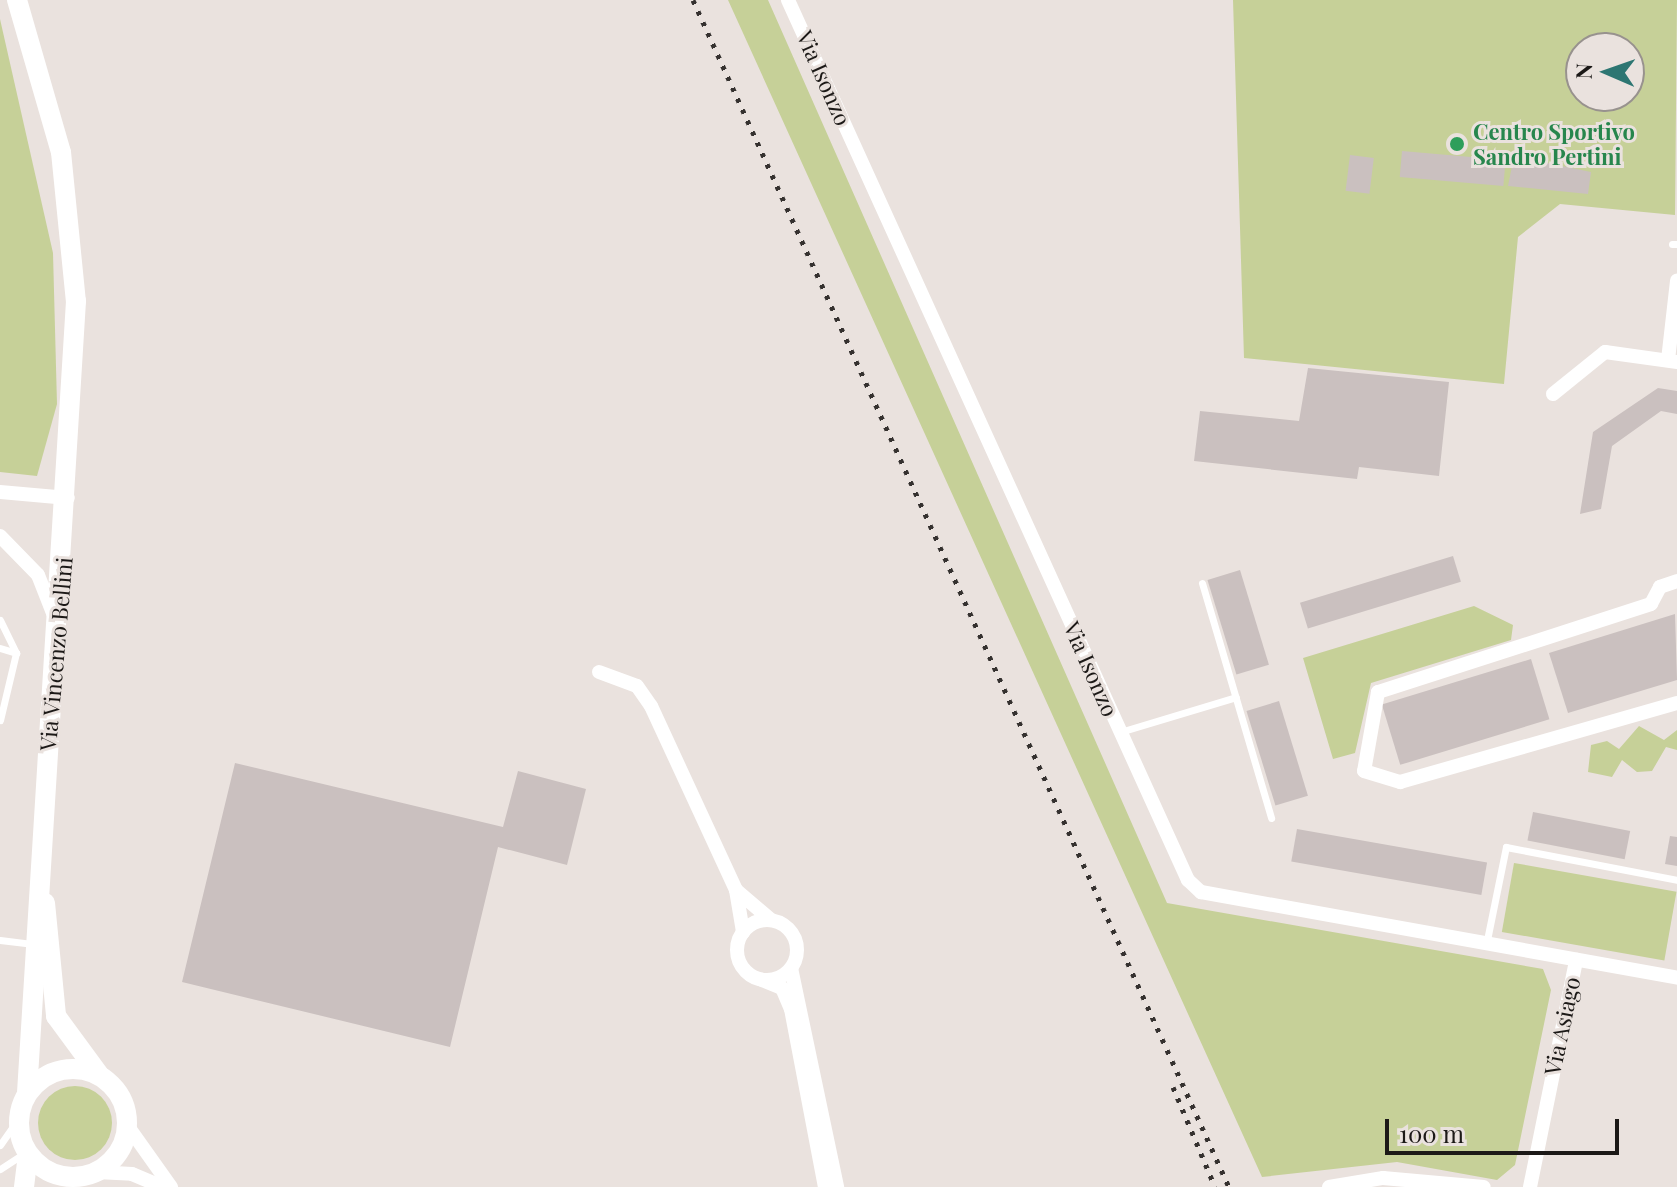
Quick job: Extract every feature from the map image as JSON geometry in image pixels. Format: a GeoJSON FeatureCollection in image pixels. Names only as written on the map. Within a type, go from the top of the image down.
{"type":"FeatureCollection","features":[{"type":"Feature","properties":{"kind":"street","name":"Via Vincenzo Bellini"},"geometry":{"type":"LineString","coordinates":[[17,0],[51,105],[68,201],[76,355],[59,627],[32,944],[27,1093],[18,1119]]}},
{"type":"Feature","properties":{"kind":"street","name":"Via Isonzo"},"geometry":{"type":"LineString","coordinates":[[788,0],[1188,880],[1201,892],[1487,940],[1677,978]]}},
{"type":"Feature","properties":{"kind":"street"},"geometry":{"type":"LineString","coordinates":[[1553,394],[1605,352],[1672,361],[1677,281]]}},
{"type":"Feature","properties":{"kind":"street"},"geometry":{"type":"LineString","coordinates":[[0,492],[68,498]]}},
{"type":"Feature","properties":{"kind":"street"},"geometry":{"type":"LineString","coordinates":[[0,536],[38,575],[59,627]]}},
{"type":"Feature","properties":{"kind":"street"},"geometry":{"type":"LineString","coordinates":[[1677,581],[1660,587],[1651,604],[1378,692],[1364,771],[1400,782],[1677,703]]}},
{"type":"Feature","properties":{"kind":"street"},"geometry":{"type":"LineString","coordinates":[[599,672],[637,686],[651,706],[736,890],[743,932],[739,961],[762,980],[782,988],[791,1009],[825,1187]]}},
{"type":"Feature","properties":{"kind":"street","name":"Via Vincenzo Bellini"},"geometry":{"type":"LineString","coordinates":[[43,810],[56,1016],[100,1076],[119,1094],[127,1125]]}},
{"type":"Feature","properties":{"kind":"street"},"geometry":{"type":"LineString","coordinates":[[736,890],[796,941],[791,968],[837,1187]]}},
{"type":"Feature","properties":{"kind":"street"},"geometry":{"type":"LineString","coordinates":[[743,932],[771,920]]}},
{"type":"Feature","properties":{"kind":"street","name":"Via Asiago"},"geometry":{"type":"LineString","coordinates":[[1530,1187],[1576,960]]}},
{"type":"Feature","properties":{"kind":"street"},"geometry":{"type":"LineString","coordinates":[[762,980],[791,968]]}},
{"type":"Feature","properties":{"kind":"street"},"geometry":{"type":"LineString","coordinates":[[27,1093],[66,1068],[100,1076]]}},
{"type":"Feature","properties":{"kind":"street"},"geometry":{"type":"LineString","coordinates":[[18,1119],[27,1153],[24,1187]]}},
{"type":"Feature","properties":{"kind":"street"},"geometry":{"type":"LineString","coordinates":[[96,1172],[118,1154],[127,1125]]}},
{"type":"Feature","properties":{"kind":"street"},"geometry":{"type":"LineString","coordinates":[[127,1125],[171,1187]]}},
{"type":"Feature","properties":{"kind":"street"},"geometry":{"type":"LineString","coordinates":[[27,1153],[63,1182],[96,1172],[132,1174],[163,1187]]}},
{"type":"Feature","properties":{"kind":"street"},"geometry":{"type":"LineString","coordinates":[[1329,1187],[1383,1178],[1484,1187]]}},
{"type":"Feature","properties":{"kind":"lane"},"geometry":{"type":"LineString","coordinates":[[1202,583],[1271,818]]}},
{"type":"Feature","properties":{"kind":"lane"},"geometry":{"type":"LineString","coordinates":[[0,620],[16,653],[0,720]]}},
{"type":"Feature","properties":{"kind":"lane"},"geometry":{"type":"LineString","coordinates":[[0,648],[16,653]]}},
{"type":"Feature","properties":{"kind":"lane"},"geometry":{"type":"LineString","coordinates":[[1120,732],[1236,697]]}},
{"type":"Feature","properties":{"kind":"lane"},"geometry":{"type":"LineString","coordinates":[[1487,940],[1506,847],[1677,880]]}},
{"type":"Feature","properties":{"kind":"lane"},"geometry":{"type":"LineString","coordinates":[[0,940],[32,944]]}},
{"type":"Feature","properties":{"kind":"lane"},"geometry":{"type":"LineString","coordinates":[[0,1145],[18,1119]]}},
{"type":"Feature","properties":{"kind":"lane"},"geometry":{"type":"LineString","coordinates":[[0,1169],[27,1153]]}},
{"type":"Feature","properties":{"kind":"green space"},"geometry":{"type":"Polygon","coordinates":[[[728,0],[768,0],[1167,903],[1543,969],[1551,990],[1515,1165],[1497,1180],[1397,1162],[1262,1177],[728,0]]]}},
{"type":"Feature","properties":{"kind":"green space","name":"Centro Sportivo Sandro Pertini"},"geometry":{"type":"Polygon","coordinates":[[[1233,0],[1677,0],[1675,215],[1560,204],[1518,237],[1504,384],[1244,358],[1233,0]]]}},
{"type":"Feature","properties":{"kind":"green space"},"geometry":{"type":"Polygon","coordinates":[[[0,19],[53,253],[57,404],[37,476],[0,472],[0,19]]]}},
{"type":"Feature","properties":{"kind":"green space"},"geometry":{"type":"Polygon","coordinates":[[[1474,606],[1513,625],[1511,640],[1371,683],[1355,753],[1333,759],[1303,658],[1474,606]]]}},
{"type":"Feature","properties":{"kind":"green space"},"geometry":{"type":"Polygon","coordinates":[[[1639,726],[1664,740],[1677,730],[1677,750],[1666,747],[1652,771],[1637,772],[1622,760],[1612,777],[1588,772],[1591,745],[1607,741],[1619,749],[1639,726]]]}},
{"type":"Feature","properties":{"kind":"green space"},"geometry":{"type":"Polygon","coordinates":[[[1514,863],[1676,892],[1664,961],[1502,932],[1514,863]]]}},
{"type":"Feature","properties":{"kind":"green space"},"geometry":{"type":"Polygon","coordinates":[[[68,1086],[82,1086],[96,1092],[106,1102],[112,1123],[106,1144],[96,1154],[82,1160],[68,1160],[54,1154],[44,1144],[38,1130],[38,1116],[44,1102],[54,1092],[68,1086]]]}},
{"type":"Feature","properties":{"kind":"building"},"geometry":{"type":"Polygon","coordinates":[[[1402,151],[1506,160],[1503,186],[1400,177],[1402,151]]]}},
{"type":"Feature","properties":{"kind":"building"},"geometry":{"type":"Polygon","coordinates":[[[1350,155],[1374,158],[1369,194],[1346,191],[1350,155]]]}},
{"type":"Feature","properties":{"kind":"building"},"geometry":{"type":"Polygon","coordinates":[[[1514,156],[1591,172],[1588,194],[1508,186],[1514,156]]]}},
{"type":"Feature","properties":{"kind":"building"},"geometry":{"type":"Polygon","coordinates":[[[1308,368],[1449,382],[1439,476],[1359,467],[1357,479],[1194,461],[1200,411],[1299,421],[1308,368]]]}},
{"type":"Feature","properties":{"kind":"building"},"geometry":{"type":"Polygon","coordinates":[[[1658,388],[1677,391],[1677,414],[1661,411],[1612,446],[1601,509],[1580,514],[1593,432],[1658,388]]]}},
{"type":"Feature","properties":{"kind":"building"},"geometry":{"type":"Polygon","coordinates":[[[1453,556],[1461,582],[1308,629],[1300,603],[1453,556]]]}},
{"type":"Feature","properties":{"kind":"building"},"geometry":{"type":"Polygon","coordinates":[[[1240,570],[1269,665],[1236,675],[1207,580],[1240,570]]]}},
{"type":"Feature","properties":{"kind":"building"},"geometry":{"type":"Polygon","coordinates":[[[1675,614],[1677,680],[1568,713],[1549,653],[1675,614]]]}},
{"type":"Feature","properties":{"kind":"building"},"geometry":{"type":"Polygon","coordinates":[[[1531,659],[1549,719],[1400,765],[1382,705],[1531,659]]]}},
{"type":"Feature","properties":{"kind":"building"},"geometry":{"type":"Polygon","coordinates":[[[1279,701],[1308,796],[1275,806],[1246,711],[1279,701]]]}},
{"type":"Feature","properties":{"kind":"building"},"geometry":{"type":"Polygon","coordinates":[[[235,763],[503,827],[518,771],[586,789],[567,865],[498,847],[450,1047],[182,982],[235,763]]]}},
{"type":"Feature","properties":{"kind":"building"},"geometry":{"type":"Polygon","coordinates":[[[1533,812],[1630,831],[1625,859],[1527,840],[1533,812]]]}},
{"type":"Feature","properties":{"kind":"building"},"geometry":{"type":"Polygon","coordinates":[[[1297,829],[1487,863],[1481,895],[1291,861],[1297,829]]]}},
{"type":"Feature","properties":{"kind":"building"},"geometry":{"type":"Polygon","coordinates":[[[1670,836],[1677,837],[1677,866],[1665,864],[1670,836]]]}},
{"type":"Feature","properties":{"kind":"railway"},"geometry":{"type":"LineString","coordinates":[[693,0],[1229,1187]]}},
{"type":"Feature","properties":{"kind":"railway"},"geometry":{"type":"LineString","coordinates":[[1173,1087],[1215,1187]]}},
{"type":"Feature","properties":{"kind":"place","name":"Centro Sportivo Sandro Pertini"},"geometry":{"type":"Point","coordinates":[1457,144]}}]}
